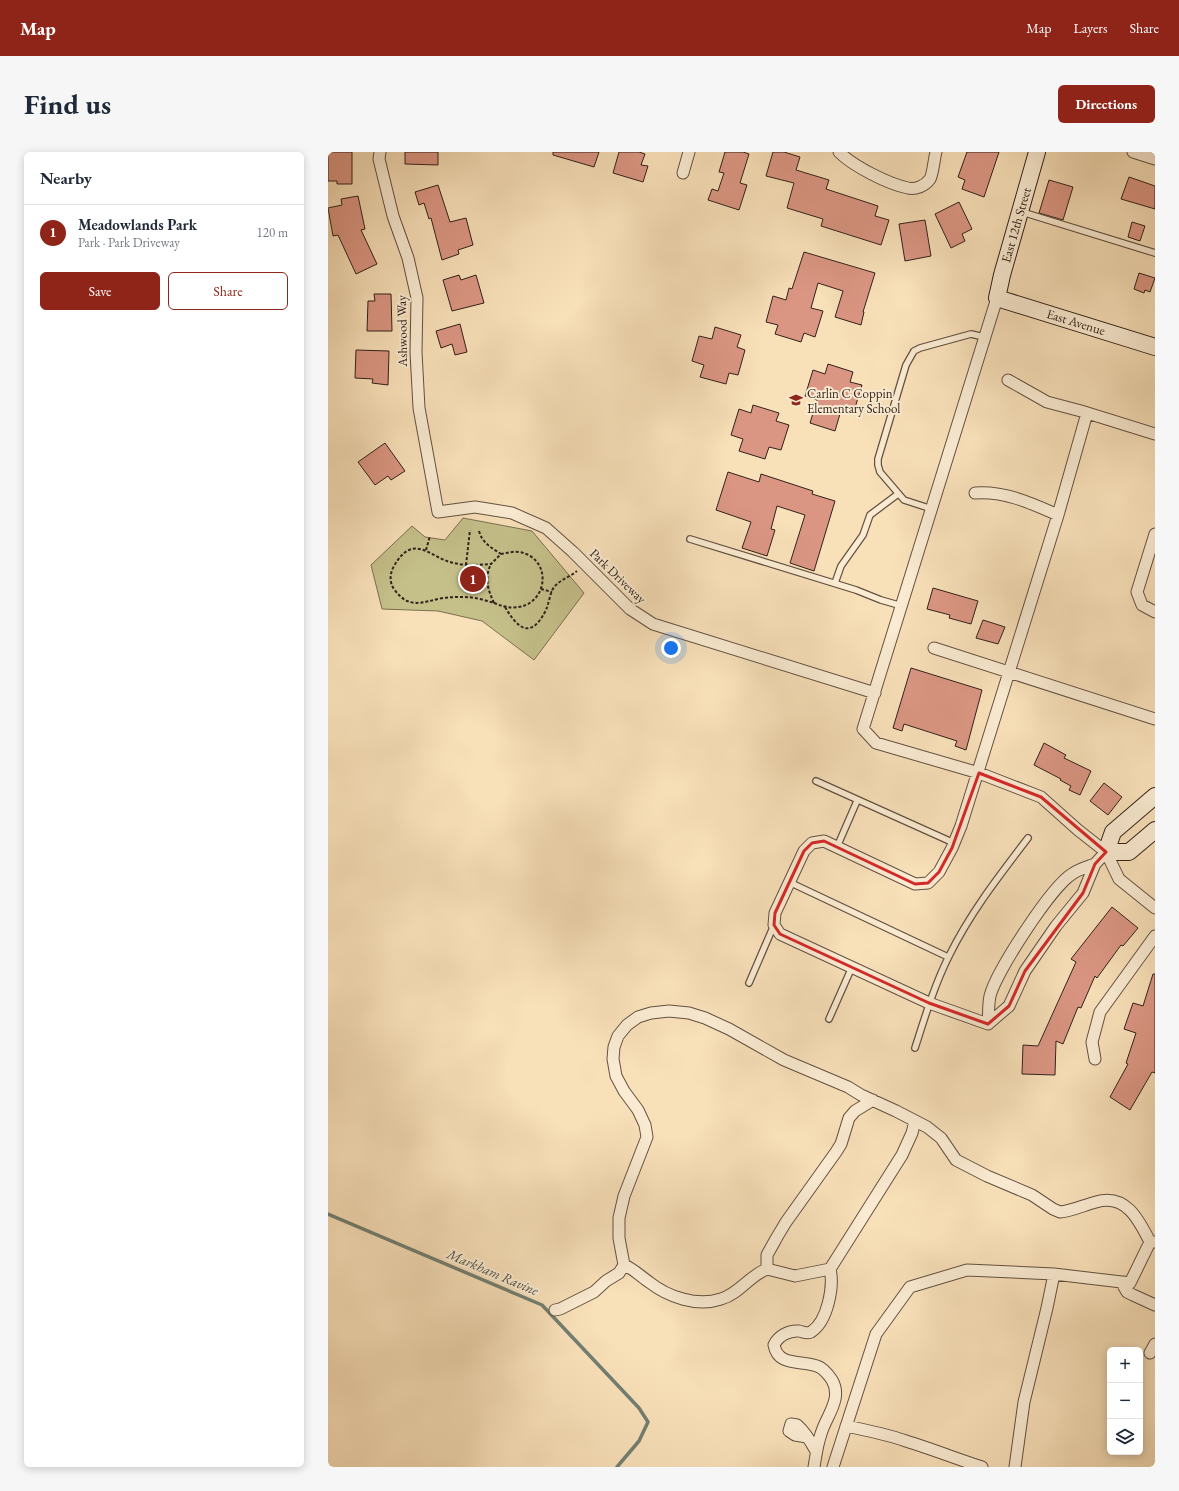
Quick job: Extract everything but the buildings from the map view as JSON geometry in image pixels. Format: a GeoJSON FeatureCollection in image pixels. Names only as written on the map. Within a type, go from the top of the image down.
{"type":"FeatureCollection","features":[{"type":"Feature","properties":{"kind":"street","name":"Ashwood Way"},"geometry":{"type":"LineString","coordinates":[[380,152],[378,160],[393,216],[408,258],[417,298],[416,352],[419,408],[438,512]]}},
{"type":"Feature","properties":{"kind":"street"},"geometry":{"type":"LineString","coordinates":[[683,173],[689,152]]}},
{"type":"Feature","properties":{"kind":"street"},"geometry":{"type":"LineString","coordinates":[[839,152],[856,165],[871,173],[909,189],[920,188],[930,179],[936,152]]}},
{"type":"Feature","properties":{"kind":"street","name":"East 12th Street"},"geometry":{"type":"LineString","coordinates":[[997,298],[1019,212],[1037,152]]}},
{"type":"Feature","properties":{"kind":"street"},"geometry":{"type":"LineString","coordinates":[[1133,152],[1155,159]]}},
{"type":"Feature","properties":{"kind":"street"},"geometry":{"type":"LineString","coordinates":[[997,298],[863,729],[876,743],[979,773],[1041,797],[1078,830],[1106,852],[1120,878],[1155,908]]}},
{"type":"Feature","properties":{"kind":"street","name":"East Avenue"},"geometry":{"type":"LineString","coordinates":[[997,298],[1155,347]]}},
{"type":"Feature","properties":{"kind":"street"},"geometry":{"type":"LineString","coordinates":[[1008,380],[1047,402],[1155,434]]}},
{"type":"Feature","properties":{"kind":"street"},"geometry":{"type":"LineString","coordinates":[[988,1024],[929,1003],[780,934],[774,925],[775,913],[804,851],[812,843],[824,841],[916,884],[928,883],[939,872],[954,843],[979,773],[1088,413]]}},
{"type":"Feature","properties":{"kind":"street"},"geometry":{"type":"LineString","coordinates":[[975,493],[990,492],[1022,500],[1058,515]]}},
{"type":"Feature","properties":{"kind":"street","name":"Park Driveway"},"geometry":{"type":"LineString","coordinates":[[438,512],[475,507],[512,513],[546,528],[573,552],[630,609],[653,624],[875,694]]}},
{"type":"Feature","properties":{"kind":"street"},"geometry":{"type":"LineString","coordinates":[[1155,534],[1137,592],[1142,605],[1155,612]]}},
{"type":"Feature","properties":{"kind":"street"},"geometry":{"type":"LineString","coordinates":[[934,648],[1155,719]]}},
{"type":"Feature","properties":{"kind":"street"},"geometry":{"type":"LineString","coordinates":[[988,1024],[990,996],[1010,957],[1032,922],[1059,887],[1072,874],[1094,864],[1106,852],[1113,832],[1155,796]]}},
{"type":"Feature","properties":{"kind":"street"},"geometry":{"type":"LineString","coordinates":[[1106,852],[1129,852],[1155,830]]}},
{"type":"Feature","properties":{"kind":"street"},"geometry":{"type":"LineString","coordinates":[[988,1024],[1009,1006],[1025,971],[1056,926],[1083,893],[1094,864]]}},
{"type":"Feature","properties":{"kind":"street"},"geometry":{"type":"LineString","coordinates":[[1095,1059],[1092,1042],[1100,1012],[1155,936]]}},
{"type":"Feature","properties":{"kind":"street"},"geometry":{"type":"LineString","coordinates":[[555,1310],[594,1292],[618,1273],[624,1265],[619,1218],[624,1196],[647,1137],[645,1125],[638,1110],[624,1091],[616,1076],[613,1059],[614,1047],[618,1036],[628,1025],[638,1017],[651,1013],[669,1011],[689,1012],[728,1029],[784,1060],[848,1087],[927,1127],[941,1138],[956,1160],[987,1176],[1032,1195],[1052,1209],[1065,1212],[1106,1199],[1115,1201],[1134,1212],[1152,1242],[1130,1283],[1054,1274],[967,1270],[910,1287],[876,1334],[832,1467]]}},
{"type":"Feature","properties":{"kind":"street"},"geometry":{"type":"LineString","coordinates":[[767,1269],[767,1255],[786,1222],[836,1152],[849,1118],[855,1111],[873,1100]]}},
{"type":"Feature","properties":{"kind":"street"},"geometry":{"type":"LineString","coordinates":[[814,1467],[816,1451],[822,1429],[834,1407],[837,1391],[828,1374],[818,1366],[783,1359],[777,1355],[774,1345],[777,1339],[784,1334],[796,1331],[809,1333],[812,1332],[819,1323],[827,1308],[829,1300],[830,1269],[902,1155],[912,1133],[915,1121]]}},
{"type":"Feature","properties":{"kind":"street"},"geometry":{"type":"LineString","coordinates":[[624,1265],[630,1267],[648,1282],[671,1295],[680,1298],[706,1301],[721,1300],[734,1294],[760,1272],[767,1269],[795,1276],[830,1269]]}},
{"type":"Feature","properties":{"kind":"street"},"geometry":{"type":"LineString","coordinates":[[1015,1467],[1024,1402],[1054,1274]]}},
{"type":"Feature","properties":{"kind":"street"},"geometry":{"type":"LineString","coordinates":[[1124,1282],[1124,1288],[1127,1292],[1155,1305]]}},
{"type":"Feature","properties":{"kind":"street"},"geometry":{"type":"LineString","coordinates":[[846,1426],[905,1440],[966,1465],[982,1467]]}},
{"type":"Feature","properties":{"kind":"street"},"geometry":{"type":"LineString","coordinates":[[807,1437],[816,1451]]}},
{"type":"Feature","properties":{"kind":"lane"},"geometry":{"type":"LineString","coordinates":[[1019,212],[1155,254]]}},
{"type":"Feature","properties":{"kind":"lane"},"geometry":{"type":"LineString","coordinates":[[932,509],[904,500],[880,472],[878,465],[878,459],[906,365],[909,356],[920,348],[971,334],[984,337]]}},
{"type":"Feature","properties":{"kind":"lane"},"geometry":{"type":"LineString","coordinates":[[836,583],[841,566],[863,535],[870,515],[898,494]]}},
{"type":"Feature","properties":{"kind":"lane"},"geometry":{"type":"LineString","coordinates":[[690,539],[836,583],[881,600],[902,606]]}},
{"type":"Feature","properties":{"kind":"lane"},"geometry":{"type":"LineString","coordinates":[[816,781],[954,843]]}},
{"type":"Feature","properties":{"kind":"lane"},"geometry":{"type":"LineString","coordinates":[[837,847],[858,801]]}},
{"type":"Feature","properties":{"kind":"lane"},"geometry":{"type":"LineString","coordinates":[[915,1048],[929,1003],[948,957],[964,927],[987,892],[1028,838]]}},
{"type":"Feature","properties":{"kind":"lane"},"geometry":{"type":"LineString","coordinates":[[789,882],[948,957]]}},
{"type":"Feature","properties":{"kind":"lane"},"geometry":{"type":"LineString","coordinates":[[749,983],[774,925]]}},
{"type":"Feature","properties":{"kind":"lane"},"geometry":{"type":"LineString","coordinates":[[829,1019],[852,967]]}},
{"type":"Feature","properties":{"kind":"path"},"geometry":{"type":"LineString","coordinates":[[466,565],[470,530]]}},
{"type":"Feature","properties":{"kind":"path"},"geometry":{"type":"LineString","coordinates":[[479,531],[481,538],[486,544],[501,554]]}},
{"type":"Feature","properties":{"kind":"path"},"geometry":{"type":"LineString","coordinates":[[426,550],[430,536]]}},
{"type":"Feature","properties":{"kind":"path"},"geometry":{"type":"LineString","coordinates":[[491,564],[466,565],[453,563],[426,550],[418,549],[401,555],[393,568],[390,577],[392,586],[399,596],[414,603],[423,603],[443,598],[464,597],[481,599],[505,607],[519,607],[528,605],[534,600],[542,589],[543,576],[540,567],[534,559],[519,552],[501,554],[491,564],[487,577],[487,586],[494,603]]}},
{"type":"Feature","properties":{"kind":"path"},"geometry":{"type":"LineString","coordinates":[[505,607],[512,619],[519,626],[526,629],[533,627],[540,620],[546,610],[553,588],[561,580],[574,574],[577,570]]}},
{"type":"Feature","properties":{"kind":"path"},"geometry":{"type":"LineString","coordinates":[[542,589],[552,592]]}},
{"type":"Feature","properties":{"kind":"highlighted area"},"geometry":{"type":"Polygon","coordinates":[[[979,773],[1041,797],[1106,852],[1095,864],[1083,893],[1025,971],[1009,1006],[988,1024],[929,1003],[780,934],[774,925],[775,913],[804,851],[812,843],[824,841],[915,884],[928,883],[939,872],[952,848],[979,773]]]}},
{"type":"Feature","properties":{"kind":"shaded area"},"geometry":{"type":"Polygon","coordinates":[[[463,518],[532,531],[584,593],[534,660],[482,621],[438,611],[382,609],[371,565],[412,526],[425,537],[445,540],[463,518]]]}},
{"type":"Feature","properties":{"kind":"waterway","name":"Markham Ravine"},"geometry":{"type":"LineString","coordinates":[[328,1214],[542,1305],[639,1408],[648,1422],[639,1441],[617,1467]]}},
{"type":"Feature","properties":{"kind":"place","name":"Carlin C Coppin Elementary School"},"geometry":{"type":"Point","coordinates":[796,400]}},
{"type":"Feature","properties":{"kind":"place","name":"Meadowlands Park"},"geometry":{"type":"Point","coordinates":[473,579]}}]}
